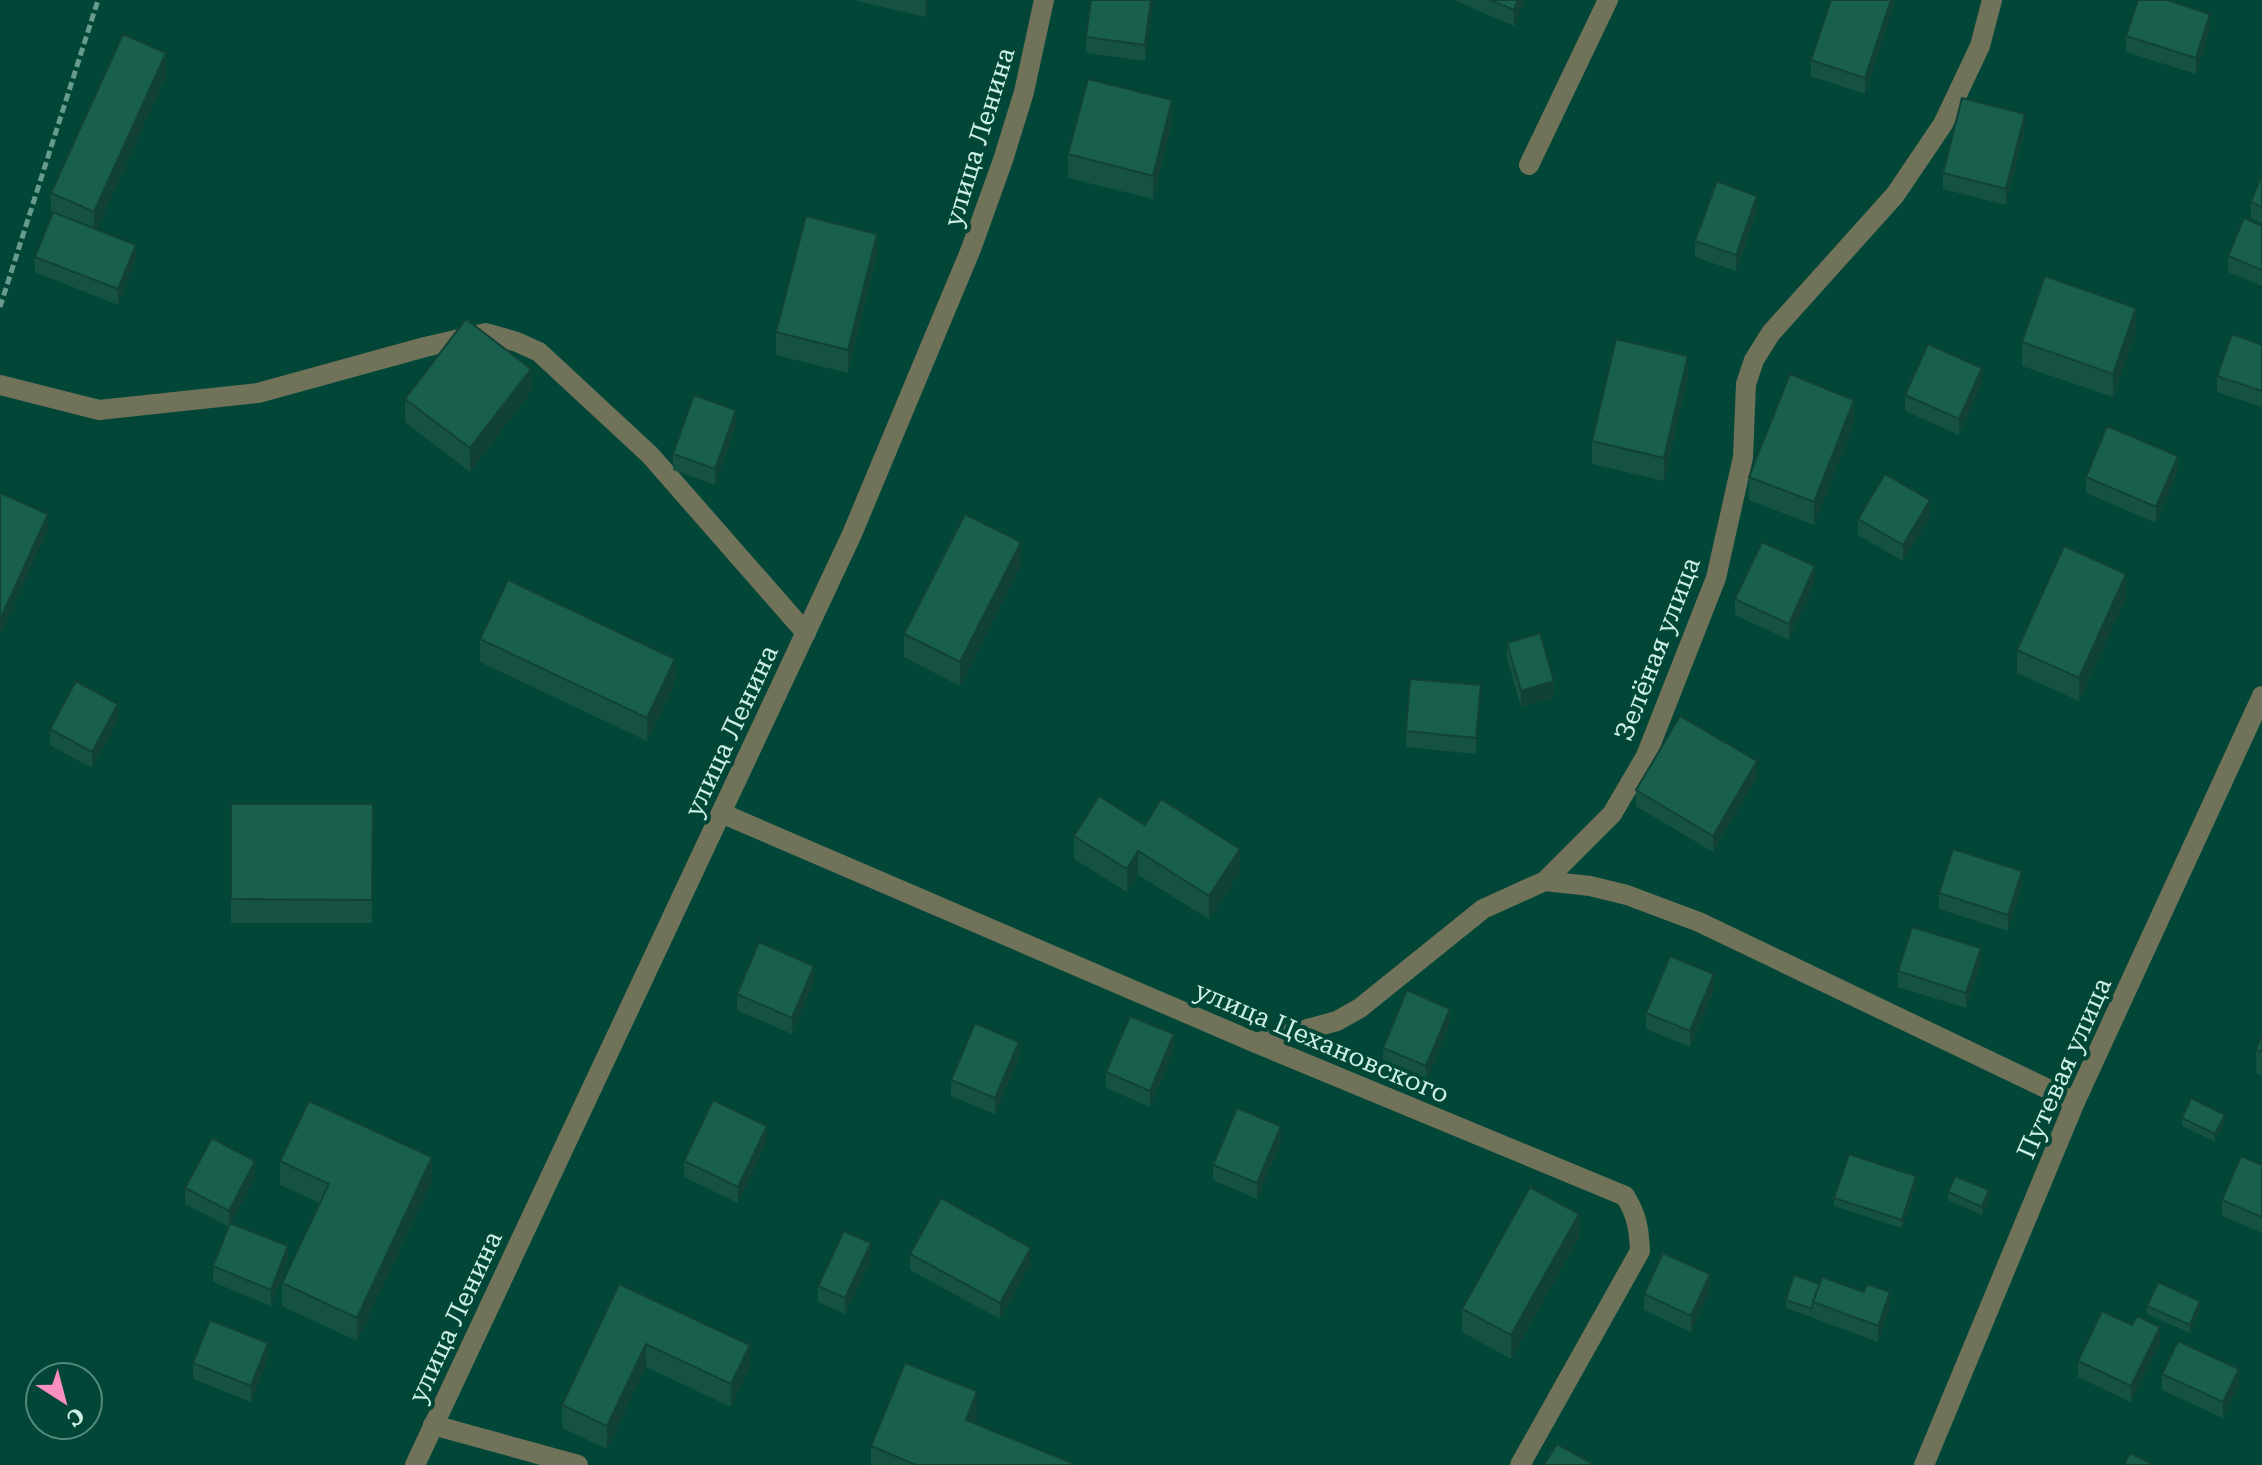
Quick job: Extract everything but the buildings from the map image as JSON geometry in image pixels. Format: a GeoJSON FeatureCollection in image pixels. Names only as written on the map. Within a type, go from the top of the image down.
{"type":"FeatureCollection","features":[{"type":"Feature","properties":{"kind":"street","name":"улица Ленина"},"geometry":{"type":"LineString","coordinates":[[415,1465],[852,534],[971,249],[1024,92],[1044,0]]}},
{"type":"Feature","properties":{"kind":"street"},"geometry":{"type":"LineString","coordinates":[[1529,165],[1608,0]]}},
{"type":"Feature","properties":{"kind":"street","name":"Зелёная улица"},"geometry":{"type":"LineString","coordinates":[[1256,1043],[1337,1021],[1360,1008],[1483,909],[1545,881],[1612,814],[1646,756],[1716,578],[1743,457],[1746,384],[1754,360],[1771,333],[1895,195],[1943,124],[1980,46],[1992,0]]}},
{"type":"Feature","properties":{"kind":"street"},"geometry":{"type":"LineString","coordinates":[[0,385],[99,410],[258,393],[486,333],[506,339],[539,352],[650,455],[806,633]]}},
{"type":"Feature","properties":{"kind":"street","name":"Путевая улица"},"geometry":{"type":"LineString","coordinates":[[1924,1465],[2075,1102],[2262,696]]}},
{"type":"Feature","properties":{"kind":"street","name":"улица Цехановского"},"geometry":{"type":"LineString","coordinates":[[721,813],[1256,1043],[1625,1196],[1635,1211],[1640,1251],[1520,1465]]}},
{"type":"Feature","properties":{"kind":"street"},"geometry":{"type":"LineString","coordinates":[[1545,881],[1590,886],[1627,895],[1699,922],[2075,1102]]}},
{"type":"Feature","properties":{"kind":"street"},"geometry":{"type":"LineString","coordinates":[[433,1425],[578,1465]]}},
{"type":"Feature","properties":{"kind":"path"},"geometry":{"type":"LineString","coordinates":[[0,307],[98,0]]}}]}
